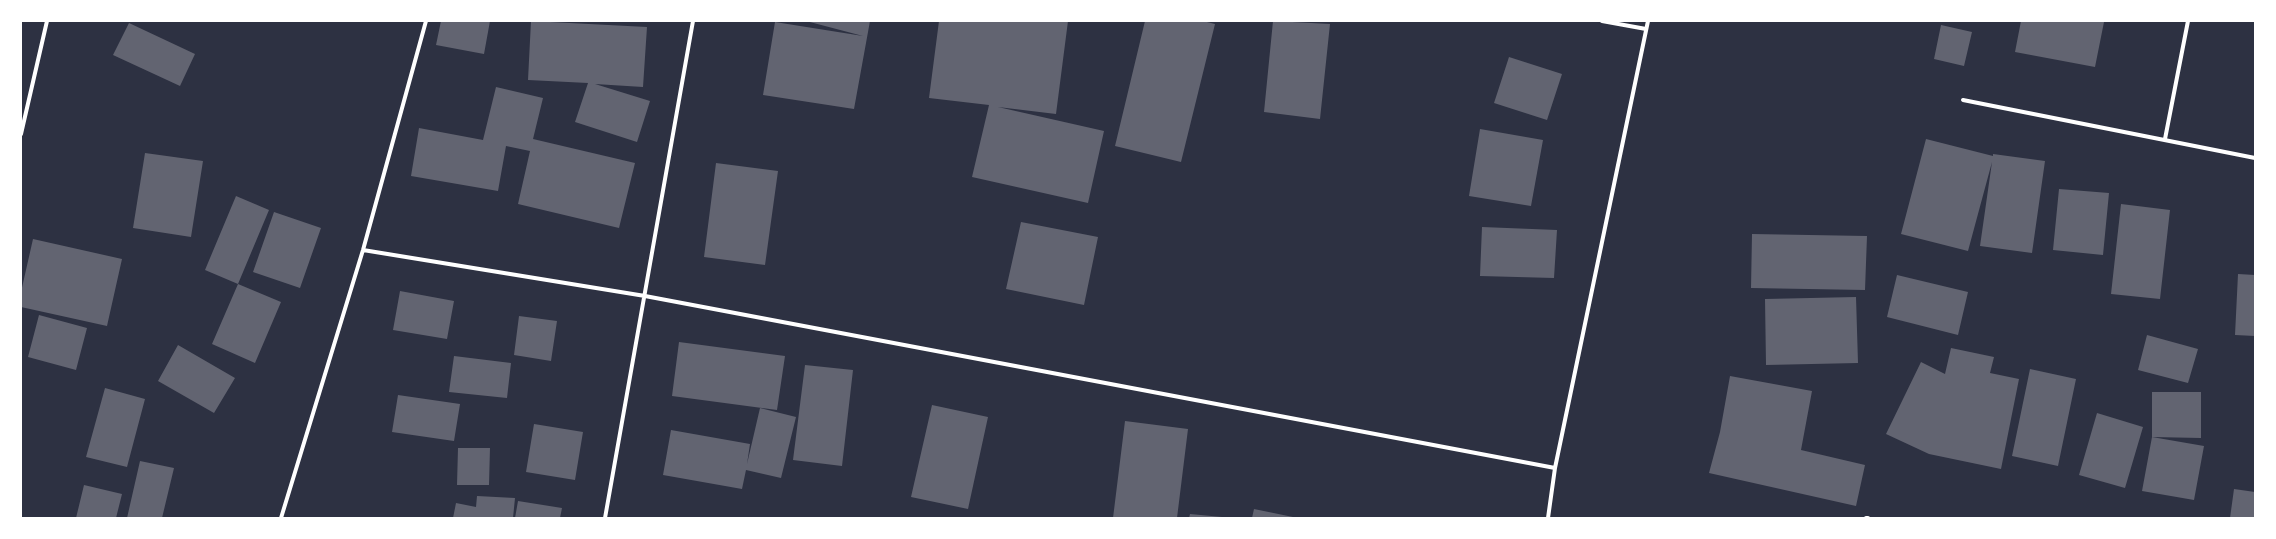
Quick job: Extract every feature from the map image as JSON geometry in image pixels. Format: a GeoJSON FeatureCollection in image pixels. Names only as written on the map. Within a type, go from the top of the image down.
{"type":"FeatureCollection","features":[{"type":"Feature","properties":{"kind":"street"},"geometry":{"type":"LineString","coordinates":[[21,134],[47,21]]}},
{"type":"Feature","properties":{"kind":"street"},"geometry":{"type":"LineString","coordinates":[[281,518],[363,250],[426,21]]}},
{"type":"Feature","properties":{"kind":"street"},"geometry":{"type":"LineString","coordinates":[[605,518],[693,21]]}},
{"type":"Feature","properties":{"kind":"street"},"geometry":{"type":"LineString","coordinates":[[1602,21],[1646,29]]}},
{"type":"Feature","properties":{"kind":"street"},"geometry":{"type":"LineString","coordinates":[[1548,518],[1555,468],[1648,21]]}},
{"type":"Feature","properties":{"kind":"street"},"geometry":{"type":"LineString","coordinates":[[2165,139],[2188,21]]}},
{"type":"Feature","properties":{"kind":"street"},"geometry":{"type":"LineString","coordinates":[[1963,100],[2255,158]]}},
{"type":"Feature","properties":{"kind":"street"},"geometry":{"type":"LineString","coordinates":[[363,250],[645,296],[1555,468]]}},
{"type":"Feature","properties":{"kind":"building"},"geometry":{"type":"Polygon","coordinates":[[[441,21],[490,21],[484,54],[436,45],[441,21]]]}},
{"type":"Feature","properties":{"kind":"building"},"geometry":{"type":"Polygon","coordinates":[[[531,21],[647,27],[643,87],[595,84],[650,101],[637,142],[575,122],[588,83],[528,80],[531,21]]]}},
{"type":"Feature","properties":{"kind":"building"},"geometry":{"type":"Polygon","coordinates":[[[806,21],[870,21],[854,109],[763,95],[775,22],[863,36],[806,21]]]}},
{"type":"Feature","properties":{"kind":"building"},"geometry":{"type":"Polygon","coordinates":[[[939,21],[1068,21],[1056,114],[998,107],[1104,131],[1088,203],[972,177],[989,105],[929,98],[939,21]]]}},
{"type":"Feature","properties":{"kind":"building"},"geometry":{"type":"Polygon","coordinates":[[[1145,21],[1203,21],[1215,24],[1181,162],[1115,146],[1145,21]]]}},
{"type":"Feature","properties":{"kind":"building"},"geometry":{"type":"Polygon","coordinates":[[[1273,21],[1330,24],[1320,119],[1264,112],[1273,21]]]}},
{"type":"Feature","properties":{"kind":"building"},"geometry":{"type":"Polygon","coordinates":[[[2021,21],[2104,22],[2095,67],[2015,52],[2021,21]]]}},
{"type":"Feature","properties":{"kind":"building"},"geometry":{"type":"Polygon","coordinates":[[[129,23],[195,54],[180,86],[113,55],[129,23]]]}},
{"type":"Feature","properties":{"kind":"building"},"geometry":{"type":"Polygon","coordinates":[[[1941,25],[1972,32],[1964,66],[1934,59],[1941,25]]]}},
{"type":"Feature","properties":{"kind":"building"},"geometry":{"type":"Polygon","coordinates":[[[1509,57],[1562,74],[1547,120],[1494,103],[1509,57]]]}},
{"type":"Feature","properties":{"kind":"building"},"geometry":{"type":"Polygon","coordinates":[[[496,87],[543,98],[533,139],[635,163],[619,228],[518,204],[530,151],[506,146],[498,191],[411,176],[419,128],[483,140],[496,87]]]}},
{"type":"Feature","properties":{"kind":"building"},"geometry":{"type":"Polygon","coordinates":[[[1480,129],[1543,140],[1531,206],[1469,196],[1480,129]]]}},
{"type":"Feature","properties":{"kind":"building"},"geometry":{"type":"Polygon","coordinates":[[[1926,139],[1993,156],[1993,154],[2045,161],[2032,253],[1980,246],[1992,162],[1968,251],[1901,234],[1926,139]]]}},
{"type":"Feature","properties":{"kind":"building"},"geometry":{"type":"Polygon","coordinates":[[[145,153],[203,161],[191,237],[133,228],[145,153]]]}},
{"type":"Feature","properties":{"kind":"building"},"geometry":{"type":"Polygon","coordinates":[[[716,163],[778,171],[765,265],[704,257],[716,163]]]}},
{"type":"Feature","properties":{"kind":"building"},"geometry":{"type":"Polygon","coordinates":[[[2059,189],[2109,193],[2103,255],[2053,250],[2059,189]]]}},
{"type":"Feature","properties":{"kind":"building"},"geometry":{"type":"Polygon","coordinates":[[[236,196],[269,210],[238,284],[205,270],[236,196]]]}},
{"type":"Feature","properties":{"kind":"building"},"geometry":{"type":"Polygon","coordinates":[[[2121,204],[2170,210],[2160,299],[2111,294],[2121,204]]]}},
{"type":"Feature","properties":{"kind":"building"},"geometry":{"type":"Polygon","coordinates":[[[274,212],[321,228],[300,288],[253,272],[274,212]]]}},
{"type":"Feature","properties":{"kind":"building"},"geometry":{"type":"Polygon","coordinates":[[[1021,222],[1098,237],[1084,305],[1006,289],[1021,222]]]}},
{"type":"Feature","properties":{"kind":"building"},"geometry":{"type":"Polygon","coordinates":[[[1482,227],[1557,230],[1554,278],[1480,276],[1482,227]]]}},
{"type":"Feature","properties":{"kind":"building"},"geometry":{"type":"Polygon","coordinates":[[[1752,234],[1867,236],[1865,290],[1751,288],[1752,234]]]}},
{"type":"Feature","properties":{"kind":"building"},"geometry":{"type":"Polygon","coordinates":[[[33,239],[122,259],[107,326],[21,307],[21,292],[33,239]]]}},
{"type":"Feature","properties":{"kind":"building"},"geometry":{"type":"Polygon","coordinates":[[[2238,274],[2255,275],[2255,336],[2235,335],[2238,274]]]}},
{"type":"Feature","properties":{"kind":"building"},"geometry":{"type":"Polygon","coordinates":[[[1897,275],[1968,292],[1958,335],[1887,317],[1897,275]]]}},
{"type":"Feature","properties":{"kind":"building"},"geometry":{"type":"Polygon","coordinates":[[[238,284],[281,302],[255,363],[212,344],[238,284]]]}},
{"type":"Feature","properties":{"kind":"building"},"geometry":{"type":"Polygon","coordinates":[[[400,291],[454,301],[447,339],[393,330],[400,291]]]}},
{"type":"Feature","properties":{"kind":"building"},"geometry":{"type":"Polygon","coordinates":[[[1856,297],[1858,363],[1766,365],[1765,299],[1856,297]]]}},
{"type":"Feature","properties":{"kind":"building"},"geometry":{"type":"Polygon","coordinates":[[[39,315],[87,328],[76,370],[28,357],[39,315]]]}},
{"type":"Feature","properties":{"kind":"building"},"geometry":{"type":"Polygon","coordinates":[[[519,316],[557,321],[551,361],[514,355],[519,316]]]}},
{"type":"Feature","properties":{"kind":"building"},"geometry":{"type":"Polygon","coordinates":[[[2147,335],[2198,349],[2188,383],[2138,370],[2147,335]]]}},
{"type":"Feature","properties":{"kind":"building"},"geometry":{"type":"Polygon","coordinates":[[[679,342],[785,356],[777,410],[672,396],[679,342]]]}},
{"type":"Feature","properties":{"kind":"building"},"geometry":{"type":"Polygon","coordinates":[[[178,345],[235,378],[214,413],[158,381],[178,345]]]}},
{"type":"Feature","properties":{"kind":"building"},"geometry":{"type":"Polygon","coordinates":[[[1951,348],[1994,357],[1990,373],[2019,379],[2001,469],[1929,454],[1886,434],[1921,362],[1945,374],[1951,348]]]}},
{"type":"Feature","properties":{"kind":"building"},"geometry":{"type":"Polygon","coordinates":[[[454,356],[511,363],[507,398],[449,392],[454,356]]]}},
{"type":"Feature","properties":{"kind":"building"},"geometry":{"type":"Polygon","coordinates":[[[805,365],[853,370],[842,466],[793,460],[805,365]]]}},
{"type":"Feature","properties":{"kind":"building"},"geometry":{"type":"Polygon","coordinates":[[[2030,369],[2076,379],[2058,466],[2012,456],[2030,369]]]}},
{"type":"Feature","properties":{"kind":"building"},"geometry":{"type":"Polygon","coordinates":[[[1730,376],[1812,391],[1801,450],[1865,465],[1856,506],[1709,473],[1720,432],[1730,376]]]}},
{"type":"Feature","properties":{"kind":"building"},"geometry":{"type":"Polygon","coordinates":[[[105,388],[145,399],[127,467],[86,457],[105,388]]]}},
{"type":"Feature","properties":{"kind":"building"},"geometry":{"type":"Polygon","coordinates":[[[2152,392],[2201,392],[2201,438],[2152,437],[2152,392]]]}},
{"type":"Feature","properties":{"kind":"building"},"geometry":{"type":"Polygon","coordinates":[[[398,395],[460,404],[454,441],[392,432],[398,395]]]}},
{"type":"Feature","properties":{"kind":"building"},"geometry":{"type":"Polygon","coordinates":[[[932,405],[988,417],[968,509],[911,497],[932,405]]]}},
{"type":"Feature","properties":{"kind":"building"},"geometry":{"type":"Polygon","coordinates":[[[760,408],[796,417],[781,478],[746,470],[742,489],[663,475],[671,430],[750,444],[747,464],[760,408]]]}},
{"type":"Feature","properties":{"kind":"building"},"geometry":{"type":"Polygon","coordinates":[[[2097,413],[2143,427],[2125,488],[2079,475],[2097,413]]]}},
{"type":"Feature","properties":{"kind":"building"},"geometry":{"type":"Polygon","coordinates":[[[1125,421],[1188,429],[1177,518],[1113,518],[1125,421]]]}},
{"type":"Feature","properties":{"kind":"building"},"geometry":{"type":"Polygon","coordinates":[[[534,424],[583,432],[575,480],[526,472],[534,424]]]}},
{"type":"Feature","properties":{"kind":"building"},"geometry":{"type":"Polygon","coordinates":[[[2152,437],[2204,446],[2194,500],[2142,491],[2152,437]]]}},
{"type":"Feature","properties":{"kind":"building"},"geometry":{"type":"Polygon","coordinates":[[[458,448],[490,448],[489,485],[457,485],[458,448]]]}},
{"type":"Feature","properties":{"kind":"building"},"geometry":{"type":"Polygon","coordinates":[[[140,461],[174,468],[162,518],[127,518],[140,461]]]}},
{"type":"Feature","properties":{"kind":"building"},"geometry":{"type":"Polygon","coordinates":[[[84,485],[122,494],[116,518],[76,518],[84,485]]]}},
{"type":"Feature","properties":{"kind":"building"},"geometry":{"type":"Polygon","coordinates":[[[2234,489],[2255,492],[2255,518],[2230,518],[2234,489]]]}},
{"type":"Feature","properties":{"kind":"building"},"geometry":{"type":"Polygon","coordinates":[[[477,496],[515,498],[513,518],[453,518],[456,503],[476,507],[477,496]]]}},
{"type":"Feature","properties":{"kind":"building"},"geometry":{"type":"Polygon","coordinates":[[[518,501],[562,508],[560,518],[515,518],[518,501]]]}},
{"type":"Feature","properties":{"kind":"building"},"geometry":{"type":"Polygon","coordinates":[[[1254,509],[1293,517],[1293,518],[1252,518],[1254,509]]]}},
{"type":"Feature","properties":{"kind":"building"},"geometry":{"type":"Polygon","coordinates":[[[1190,514],[1222,517],[1189,518],[1190,514]]]}}]}
